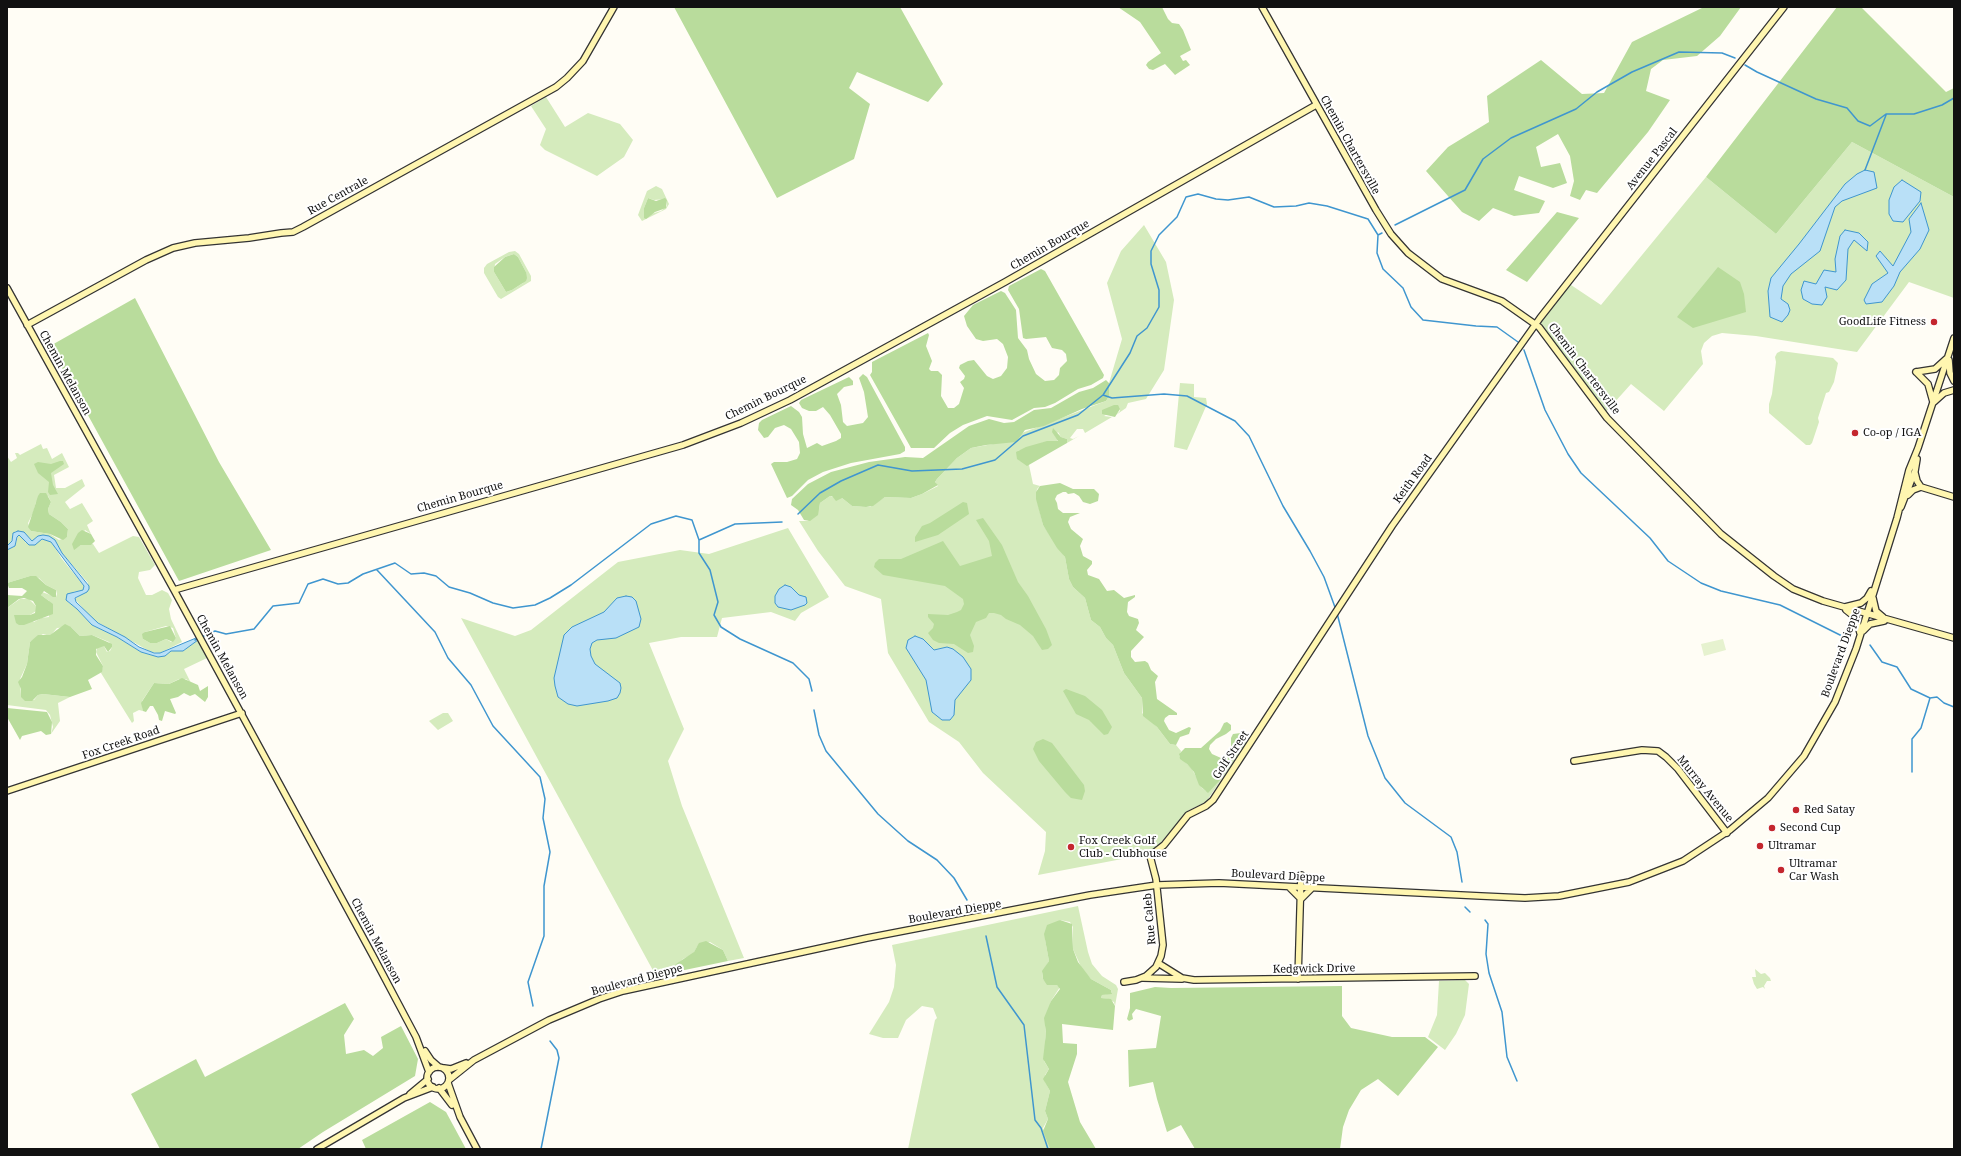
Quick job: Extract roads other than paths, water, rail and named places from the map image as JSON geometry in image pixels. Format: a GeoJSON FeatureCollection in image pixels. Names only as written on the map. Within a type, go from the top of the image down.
{"type":"FeatureCollection","features":[{"type":"Feature","properties":{"kind":"street","name":"Rue Centrale"},"geometry":{"type":"LineString","coordinates":[[27,325],[146,260],[173,248],[195,243],[249,238],[290,232],[309,224],[556,87],[570,75],[585,58],[614,7]]}},
{"type":"Feature","properties":{"kind":"street","name":"Chemin Chartersville"},"geometry":{"type":"LineString","coordinates":[[1262,7],[1376,210],[1391,234],[1408,254],[1442,279],[1502,301],[1544,331],[1607,418],[1721,534],[1774,576],[1793,589],[1841,607],[1954,638]]}},
{"type":"Feature","properties":{"kind":"street","name":"Avenue Pascal"},"geometry":{"type":"LineString","coordinates":[[1536,324],[1784,7]]}},
{"type":"Feature","properties":{"kind":"street","name":"Chemin Bourque"},"geometry":{"type":"LineString","coordinates":[[174,590],[456,508],[683,445],[738,424],[790,400],[1005,282],[1316,105]]}},
{"type":"Feature","properties":{"kind":"street","name":"Chemin Melanson"},"geometry":{"type":"LineString","coordinates":[[7,288],[242,713],[416,1037]]}},
{"type":"Feature","properties":{"kind":"street","name":"Keith Road"},"geometry":{"type":"LineString","coordinates":[[1312,649],[1392,526],[1536,324]]}},
{"type":"Feature","properties":{"kind":"street"},"geometry":{"type":"LineString","coordinates":[[1921,487],[1912,470],[1954,338]]}},
{"type":"Feature","properties":{"kind":"street"},"geometry":{"type":"LineString","coordinates":[[1948,356],[1950,373],[1954,381]]}},
{"type":"Feature","properties":{"kind":"street"},"geometry":{"type":"LineString","coordinates":[[1933,404],[1929,385],[1916,372],[1935,369],[1948,356]]}},
{"type":"Feature","properties":{"kind":"street"},"geometry":{"type":"LineString","coordinates":[[1933,404],[1944,393],[1954,390]]}},
{"type":"Feature","properties":{"kind":"street","name":"Boulevard Dieppe"},"geometry":{"type":"LineString","coordinates":[[1896,518],[1906,498],[1912,470]]}},
{"type":"Feature","properties":{"kind":"street","name":"Boulevard Dieppe"},"geometry":{"type":"LineString","coordinates":[[474,1060],[572,1009],[599,999],[647,985],[867,938],[1090,895],[1157,885],[1219,883],[1495,897],[1558,896],[1629,882],[1656,873],[1683,861],[1727,833],[1768,798],[1804,756],[1835,702],[1860,635],[1912,470]]}},
{"type":"Feature","properties":{"kind":"street"},"geometry":{"type":"LineString","coordinates":[[1906,498],[1913,490],[1921,487],[1954,497]]}},
{"type":"Feature","properties":{"kind":"street"},"geometry":{"type":"LineString","coordinates":[[1841,607],[1850,607],[1861,603],[1867,598],[1876,582]]}},
{"type":"Feature","properties":{"kind":"street"},"geometry":{"type":"LineString","coordinates":[[1876,582],[1873,605],[1877,613],[1888,620]]}},
{"type":"Feature","properties":{"kind":"street"},"geometry":{"type":"LineString","coordinates":[[1841,607],[1852,613],[1856,618],[1860,635]]}},
{"type":"Feature","properties":{"kind":"street"},"geometry":{"type":"LineString","coordinates":[[1860,635],[1870,624],[1888,620]]}},
{"type":"Feature","properties":{"kind":"street","name":"Golf Street"},"geometry":{"type":"LineString","coordinates":[[1150,856],[1164,845],[1191,812],[1206,806],[1211,802],[1312,649]]}},
{"type":"Feature","properties":{"kind":"street","name":"Fox Creek Road"},"geometry":{"type":"LineString","coordinates":[[7,791],[242,713]]}},
{"type":"Feature","properties":{"kind":"street","name":"Murray Avenue"},"geometry":{"type":"LineString","coordinates":[[1574,761],[1642,750],[1658,751],[1678,769],[1727,833]]}},
{"type":"Feature","properties":{"kind":"street","name":"Rue Caleb"},"geometry":{"type":"LineString","coordinates":[[1150,856],[1157,885],[1163,945],[1158,963]]}},
{"type":"Feature","properties":{"kind":"street"},"geometry":{"type":"LineString","coordinates":[[1298,979],[1301,875]]}},
{"type":"Feature","properties":{"kind":"street"},"geometry":{"type":"LineString","coordinates":[[1289,887],[1300,899]]}},
{"type":"Feature","properties":{"kind":"street"},"geometry":{"type":"LineString","coordinates":[[1300,899],[1312,888]]}},
{"type":"Feature","properties":{"kind":"street"},"geometry":{"type":"LineString","coordinates":[[1124,982],[1143,978],[1151,972],[1158,963],[1186,980]]}},
{"type":"Feature","properties":{"kind":"street","name":"Kedgwick Drive"},"geometry":{"type":"LineString","coordinates":[[1143,978],[1186,980],[1475,976]]}},
{"type":"Feature","properties":{"kind":"street"},"geometry":{"type":"LineString","coordinates":[[416,1037],[431,1060],[447,1072],[448,1082],[460,1117]]}},
{"type":"Feature","properties":{"kind":"street"},"geometry":{"type":"LineString","coordinates":[[416,1037],[429,1072],[428,1078],[433,1087]]}},
{"type":"Feature","properties":{"kind":"street"},"geometry":{"type":"LineString","coordinates":[[429,1072],[441,1067],[454,1068],[474,1060]]}},
{"type":"Feature","properties":{"kind":"street"},"geometry":{"type":"LineString","coordinates":[[404,1098],[433,1087],[439,1088],[474,1060]]}},
{"type":"Feature","properties":{"kind":"street"},"geometry":{"type":"LineString","coordinates":[[317,1149],[404,1098],[428,1078]]}},
{"type":"Feature","properties":{"kind":"street"},"geometry":{"type":"LineString","coordinates":[[439,1088],[460,1117],[477,1149]]}},
{"type":"Feature","properties":{"kind":"water"},"geometry":{"type":"Polygon","coordinates":[[[1865,170],[1874,172],[1877,188],[1842,201],[1835,207],[1820,251],[1791,274],[1783,286],[1781,299],[1788,304],[1790,310],[1788,315],[1782,322],[1770,317],[1768,291],[1771,278],[1845,184],[1857,174],[1865,170]]]}},
{"type":"Feature","properties":{"kind":"water"},"geometry":{"type":"Polygon","coordinates":[[[1902,180],[1921,192],[1920,201],[1903,222],[1893,221],[1889,214],[1889,200],[1894,187],[1902,180]]]}},
{"type":"Feature","properties":{"kind":"water"},"geometry":{"type":"Polygon","coordinates":[[[1921,203],[1929,230],[1920,249],[1900,272],[1894,286],[1882,302],[1866,304],[1864,300],[1872,284],[1888,273],[1876,256],[1880,251],[1893,266],[1911,232],[1909,219],[1921,203]]]}},
{"type":"Feature","properties":{"kind":"water"},"geometry":{"type":"Polygon","coordinates":[[[1845,230],[1859,233],[1868,242],[1867,251],[1854,240],[1848,249],[1846,280],[1837,290],[1825,287],[1827,297],[1822,305],[1812,304],[1803,299],[1801,290],[1804,281],[1816,284],[1824,270],[1836,272],[1835,259],[1840,236],[1845,230]]]}},
{"type":"Feature","properties":{"kind":"water"},"geometry":{"type":"Polygon","coordinates":[[[18,531],[24,532],[32,541],[38,536],[43,535],[49,536],[55,540],[62,553],[89,586],[87,592],[75,598],[76,602],[98,623],[125,637],[139,647],[154,653],[160,653],[196,638],[198,640],[183,651],[171,651],[165,656],[158,657],[141,652],[117,637],[92,625],[66,600],[67,594],[83,590],[84,586],[51,542],[42,539],[35,545],[29,545],[19,535],[15,546],[7,550],[7,546],[12,541],[13,533],[18,531]]]}},
{"type":"Feature","properties":{"kind":"water"},"geometry":{"type":"Polygon","coordinates":[[[785,585],[791,587],[799,595],[806,597],[807,603],[791,610],[778,607],[775,603],[775,596],[779,589],[785,585]]]}},
{"type":"Feature","properties":{"kind":"water"},"geometry":{"type":"Polygon","coordinates":[[[626,596],[632,597],[636,601],[641,619],[639,627],[616,638],[597,640],[592,643],[590,649],[591,656],[595,664],[620,683],[620,693],[617,698],[608,701],[577,706],[568,704],[558,697],[554,678],[564,635],[572,627],[604,612],[617,598],[626,596]]]}},
{"type":"Feature","properties":{"kind":"water"},"geometry":{"type":"Polygon","coordinates":[[[915,636],[923,639],[934,650],[947,647],[953,649],[963,657],[971,669],[971,680],[955,700],[954,715],[950,720],[942,720],[932,712],[926,680],[906,648],[908,640],[915,636]]]}},
{"type":"Feature","properties":{"kind":"waterway"},"geometry":{"type":"LineString","coordinates":[[1395,225],[1465,190],[1483,159],[1511,138],[1576,109],[1597,92],[1632,72],[1679,52],[1722,53],[1735,58]]}},
{"type":"Feature","properties":{"kind":"waterway"},"geometry":{"type":"LineString","coordinates":[[1745,65],[1816,99],[1847,108],[1858,121],[1870,126],[1886,114],[1914,114],[1942,105],[1954,98]]}},
{"type":"Feature","properties":{"kind":"waterway"},"geometry":{"type":"LineString","coordinates":[[1865,170],[1886,115]]}},
{"type":"Feature","properties":{"kind":"waterway"},"geometry":{"type":"LineString","coordinates":[[798,514],[820,493],[841,481],[878,465],[912,471],[962,469],[995,460],[1023,436],[1078,415],[1103,395],[1130,353],[1137,336],[1147,328],[1159,307],[1159,290],[1151,264],[1151,251],[1159,235],[1177,217],[1186,197],[1198,194],[1216,199],[1228,200],[1249,197],[1274,207],[1296,206],[1309,203],[1327,206],[1368,219],[1378,235],[1377,253],[1383,269],[1403,288],[1411,307],[1423,320],[1497,327],[1518,342]]}},
{"type":"Feature","properties":{"kind":"waterway"},"geometry":{"type":"LineString","coordinates":[[1378,235],[1382,233]]}},
{"type":"Feature","properties":{"kind":"waterway"},"geometry":{"type":"LineString","coordinates":[[1524,350],[1545,410],[1568,454],[1581,473],[1650,538],[1668,561],[1701,583],[1721,591],[1780,605],[1844,637]]}},
{"type":"Feature","properties":{"kind":"waterway"},"geometry":{"type":"LineString","coordinates":[[1103,395],[1112,398],[1164,394],[1187,396],[1235,421],[1249,436],[1283,506],[1324,577],[1336,610]]}},
{"type":"Feature","properties":{"kind":"waterway"},"geometry":{"type":"LineString","coordinates":[[195,640],[215,631],[226,634],[254,629],[273,606],[299,603],[308,584],[323,579],[338,584],[348,583],[363,574],[395,563],[411,574],[424,573],[436,576],[449,587],[470,593],[493,603],[513,608],[535,605],[571,585],[651,524],[676,516],[692,520],[699,540],[699,553],[710,570],[718,602],[714,615],[721,627],[740,639],[793,663],[809,679],[812,691]]}},
{"type":"Feature","properties":{"kind":"waterway"},"geometry":{"type":"LineString","coordinates":[[699,540],[735,524],[782,522]]}},
{"type":"Feature","properties":{"kind":"waterway"},"geometry":{"type":"LineString","coordinates":[[377,570],[435,632],[448,658],[471,685],[493,726],[540,777],[545,799],[543,818],[550,852],[544,886],[544,936],[528,982],[533,1006]]}},
{"type":"Feature","properties":{"kind":"waterway"},"geometry":{"type":"LineString","coordinates":[[1337,613],[1368,736],[1385,778],[1405,803],[1451,837],[1457,852],[1462,882]]}},
{"type":"Feature","properties":{"kind":"waterway"},"geometry":{"type":"LineString","coordinates":[[1870,645],[1882,662],[1897,667],[1911,689],[1930,698],[1937,697],[1944,703],[1954,707]]}},
{"type":"Feature","properties":{"kind":"waterway"},"geometry":{"type":"LineString","coordinates":[[1912,772],[1912,739],[1921,728],[1930,698]]}},
{"type":"Feature","properties":{"kind":"waterway"},"geometry":{"type":"LineString","coordinates":[[814,710],[819,735],[826,751],[878,814],[908,841],[937,860],[954,878],[967,900]]}},
{"type":"Feature","properties":{"kind":"waterway"},"geometry":{"type":"LineString","coordinates":[[1465,907],[1470,912]]}},
{"type":"Feature","properties":{"kind":"waterway"},"geometry":{"type":"LineString","coordinates":[[1485,920],[1488,924],[1486,954],[1489,973],[1502,1012],[1507,1057],[1517,1081]]}},
{"type":"Feature","properties":{"kind":"waterway"},"geometry":{"type":"LineString","coordinates":[[986,936],[997,987],[1024,1025],[1035,1120],[1041,1128],[1048,1149]]}},
{"type":"Feature","properties":{"kind":"waterway"},"geometry":{"type":"LineString","coordinates":[[541,1149],[559,1058],[557,1050],[550,1041]]}},
{"type":"Feature","properties":{"kind":"place","name":"GoodLife Fitness"},"geometry":{"type":"Point","coordinates":[1934,322]}},
{"type":"Feature","properties":{"kind":"place","name":"Co-op / IGA"},"geometry":{"type":"Point","coordinates":[1855,433]}},
{"type":"Feature","properties":{"kind":"place","name":"Red Satay"},"geometry":{"type":"Point","coordinates":[1796,810]}},
{"type":"Feature","properties":{"kind":"place","name":"Second Cup"},"geometry":{"type":"Point","coordinates":[1772,828]}},
{"type":"Feature","properties":{"kind":"place","name":"Ultramar"},"geometry":{"type":"Point","coordinates":[1760,846]}},
{"type":"Feature","properties":{"kind":"place","name":"Fox Creek Golf Club - Clubhouse"},"geometry":{"type":"Point","coordinates":[1071,847]}},
{"type":"Feature","properties":{"kind":"place","name":"Ultramar Car Wash"},"geometry":{"type":"Point","coordinates":[1781,870]}}]}
